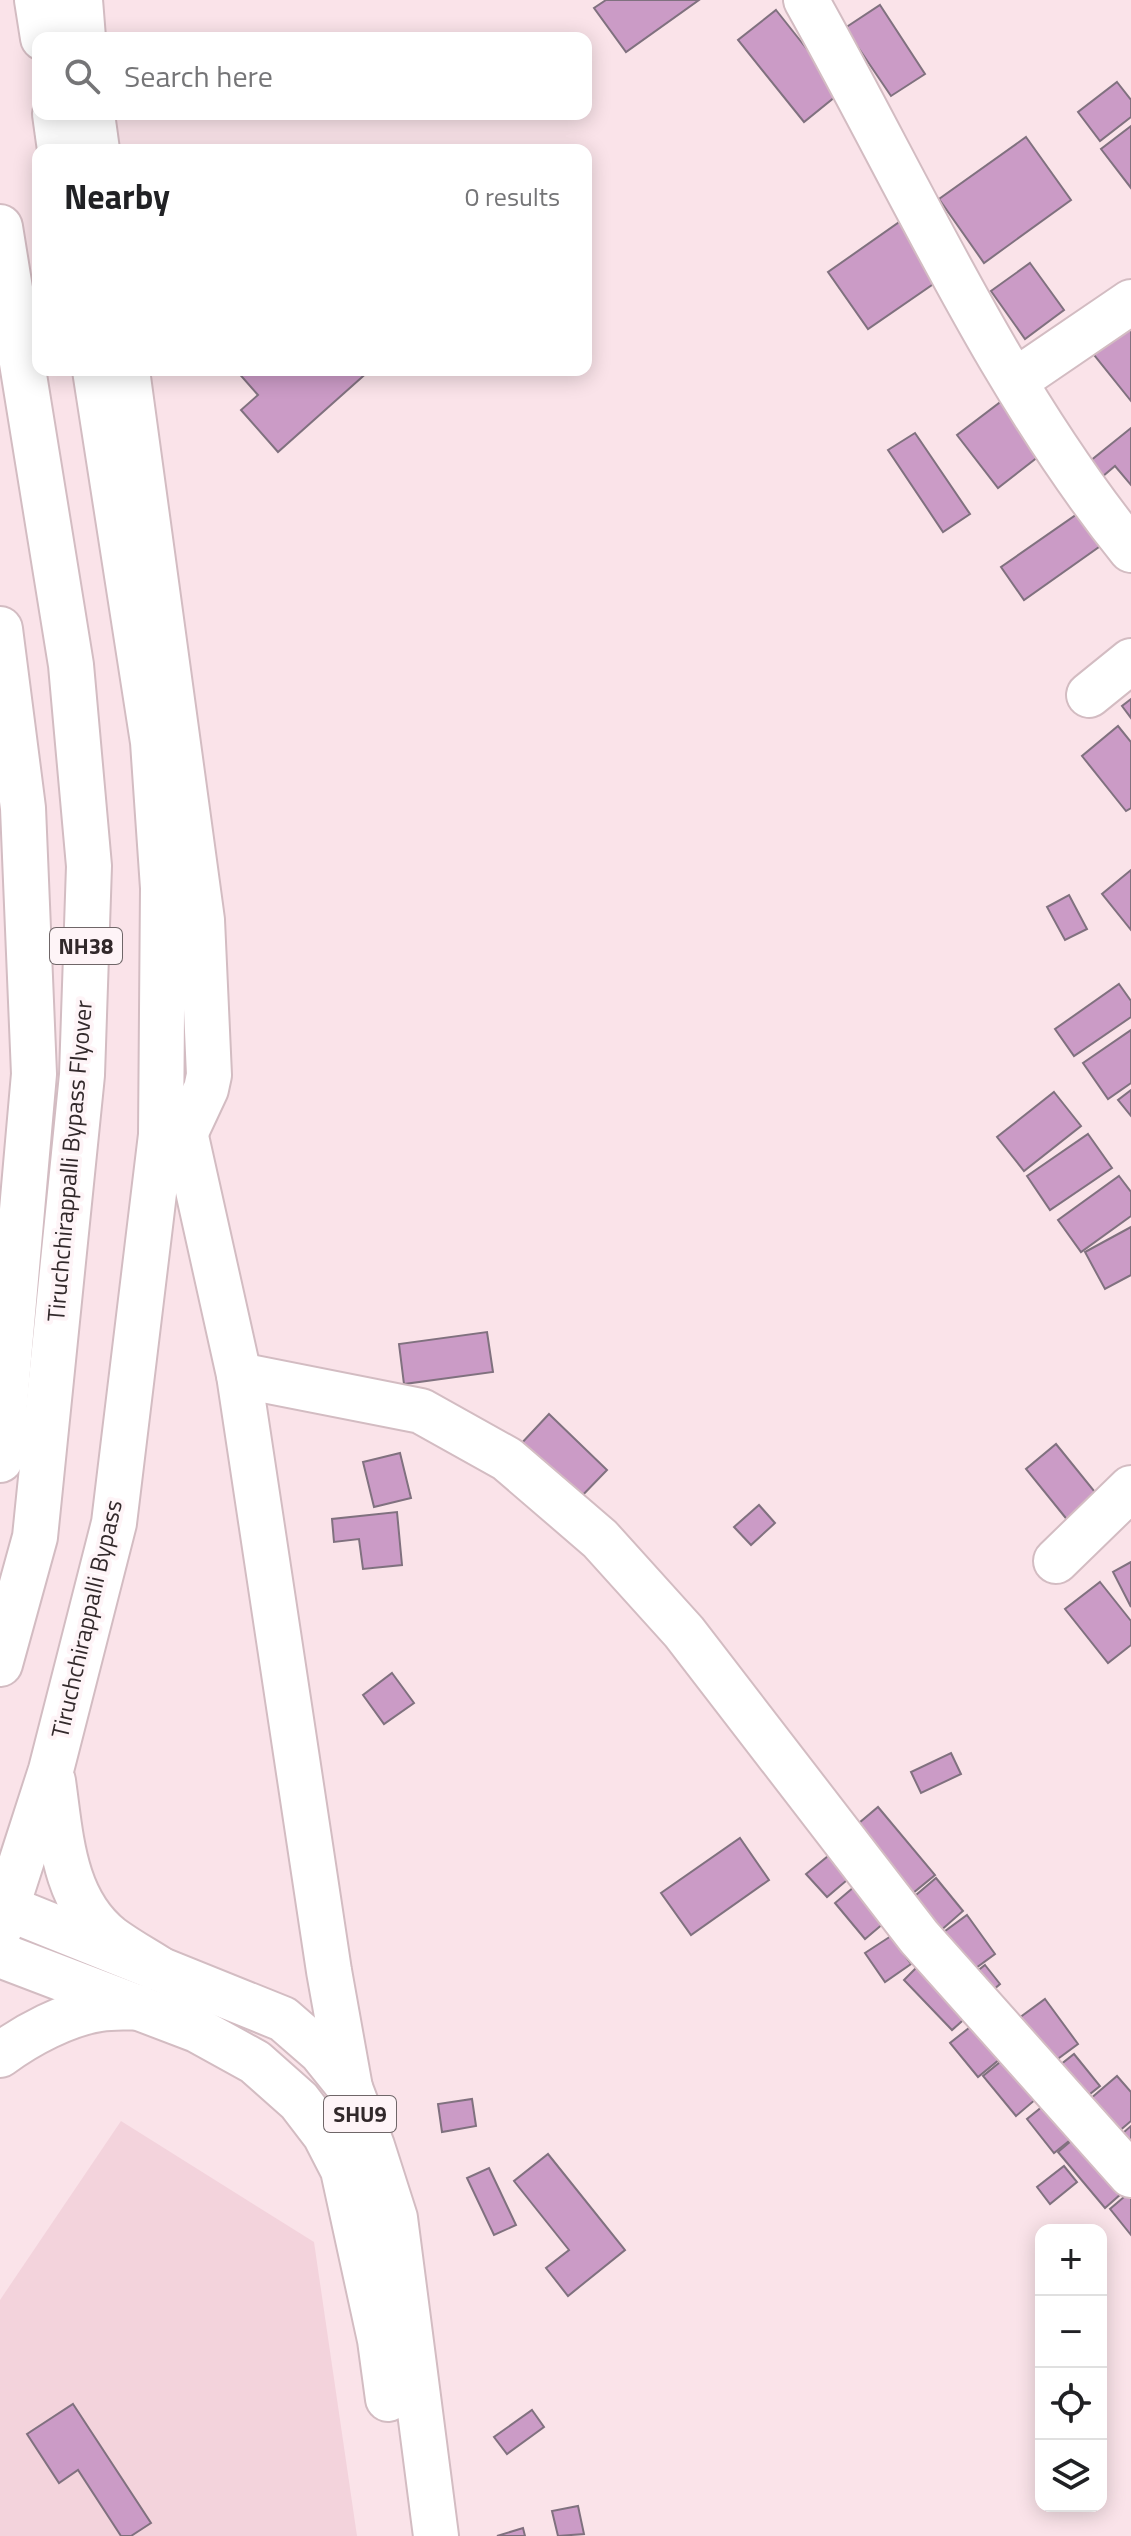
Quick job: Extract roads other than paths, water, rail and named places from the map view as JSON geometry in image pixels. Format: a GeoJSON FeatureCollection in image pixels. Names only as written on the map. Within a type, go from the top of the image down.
{"type":"FeatureCollection","features":[{"type":"Feature","properties":{"kind":"main road"},"geometry":{"type":"LineString","coordinates":[[37,0],[42,32]]}},
{"type":"Feature","properties":{"kind":"main road"},"geometry":{"type":"LineString","coordinates":[[80,0],[83,32]]}},
{"type":"Feature","properties":{"kind":"main road"},"geometry":{"type":"LineString","coordinates":[[806,0],[996,351],[1091,500],[1131,550]]}},
{"type":"Feature","properties":{"kind":"main road"},"geometry":{"type":"LineString","coordinates":[[56,120],[59,144]]}},
{"type":"Feature","properties":{"kind":"main road"},"geometry":{"type":"LineString","coordinates":[[93,120],[96,144]]}},
{"type":"Feature","properties":{"kind":"main road","name":"Tiruchchirappalli Bypass Flyover"},"geometry":{"type":"LineString","coordinates":[[0,227],[71,665],[89,866],[82,1075],[35,1537],[0,1664]]}},
{"type":"Feature","properties":{"kind":"main road"},"geometry":{"type":"LineString","coordinates":[[1015,381],[1131,302]]}},
{"type":"Feature","properties":{"kind":"main road"},"geometry":{"type":"LineString","coordinates":[[96,376],[153,742],[162,874],[161,1135],[153,1207]]}},
{"type":"Feature","properties":{"kind":"main road"},"geometry":{"type":"LineString","coordinates":[[128,376],[202,920],[209,1075],[206,1089],[153,1207]]}},
{"type":"Feature","properties":{"kind":"main road"},"geometry":{"type":"LineString","coordinates":[[0,629],[23,808],[34,1074],[0,1460]]}},
{"type":"Feature","properties":{"kind":"main road"},"geometry":{"type":"LineString","coordinates":[[1089,695],[1131,661]]}},
{"type":"Feature","properties":{"kind":"main road"},"geometry":{"type":"LineString","coordinates":[[185,1132],[239,1375],[329,1971],[350,2088]]}},
{"type":"Feature","properties":{"kind":"main road","name":"Tiruchchirappalli Bypass"},"geometry":{"type":"LineString","coordinates":[[3,1914],[51,1770],[114,1523],[153,1207]]}},
{"type":"Feature","properties":{"kind":"main road"},"geometry":{"type":"LineString","coordinates":[[239,1375],[421,1411],[507,1459],[600,1539],[684,1632],[919,1937],[1131,2175]]}},
{"type":"Feature","properties":{"kind":"main road"},"geometry":{"type":"LineString","coordinates":[[1056,1561],[1131,1488]]}},
{"type":"Feature","properties":{"kind":"main road"},"geometry":{"type":"LineString","coordinates":[[51,1770],[61,1841],[72,1886],[88,1914],[110,1937],[158,1968]]}},
{"type":"Feature","properties":{"kind":"main road","name":"SHU9"},"geometry":{"type":"LineString","coordinates":[[3,1914],[158,1968],[283,2019],[321,2052],[350,2088],[395,2218],[436,2536]]}},
{"type":"Feature","properties":{"kind":"main road","name":"SHU9"},"geometry":{"type":"LineString","coordinates":[[0,1955],[197,2030],[255,2062],[299,2101],[325,2135],[343,2170],[380,2340],[407,2536]]}},
{"type":"Feature","properties":{"kind":"main road"},"geometry":{"type":"LineString","coordinates":[[0,2055],[52,2024],[98,2009],[138,2007]]}}]}
